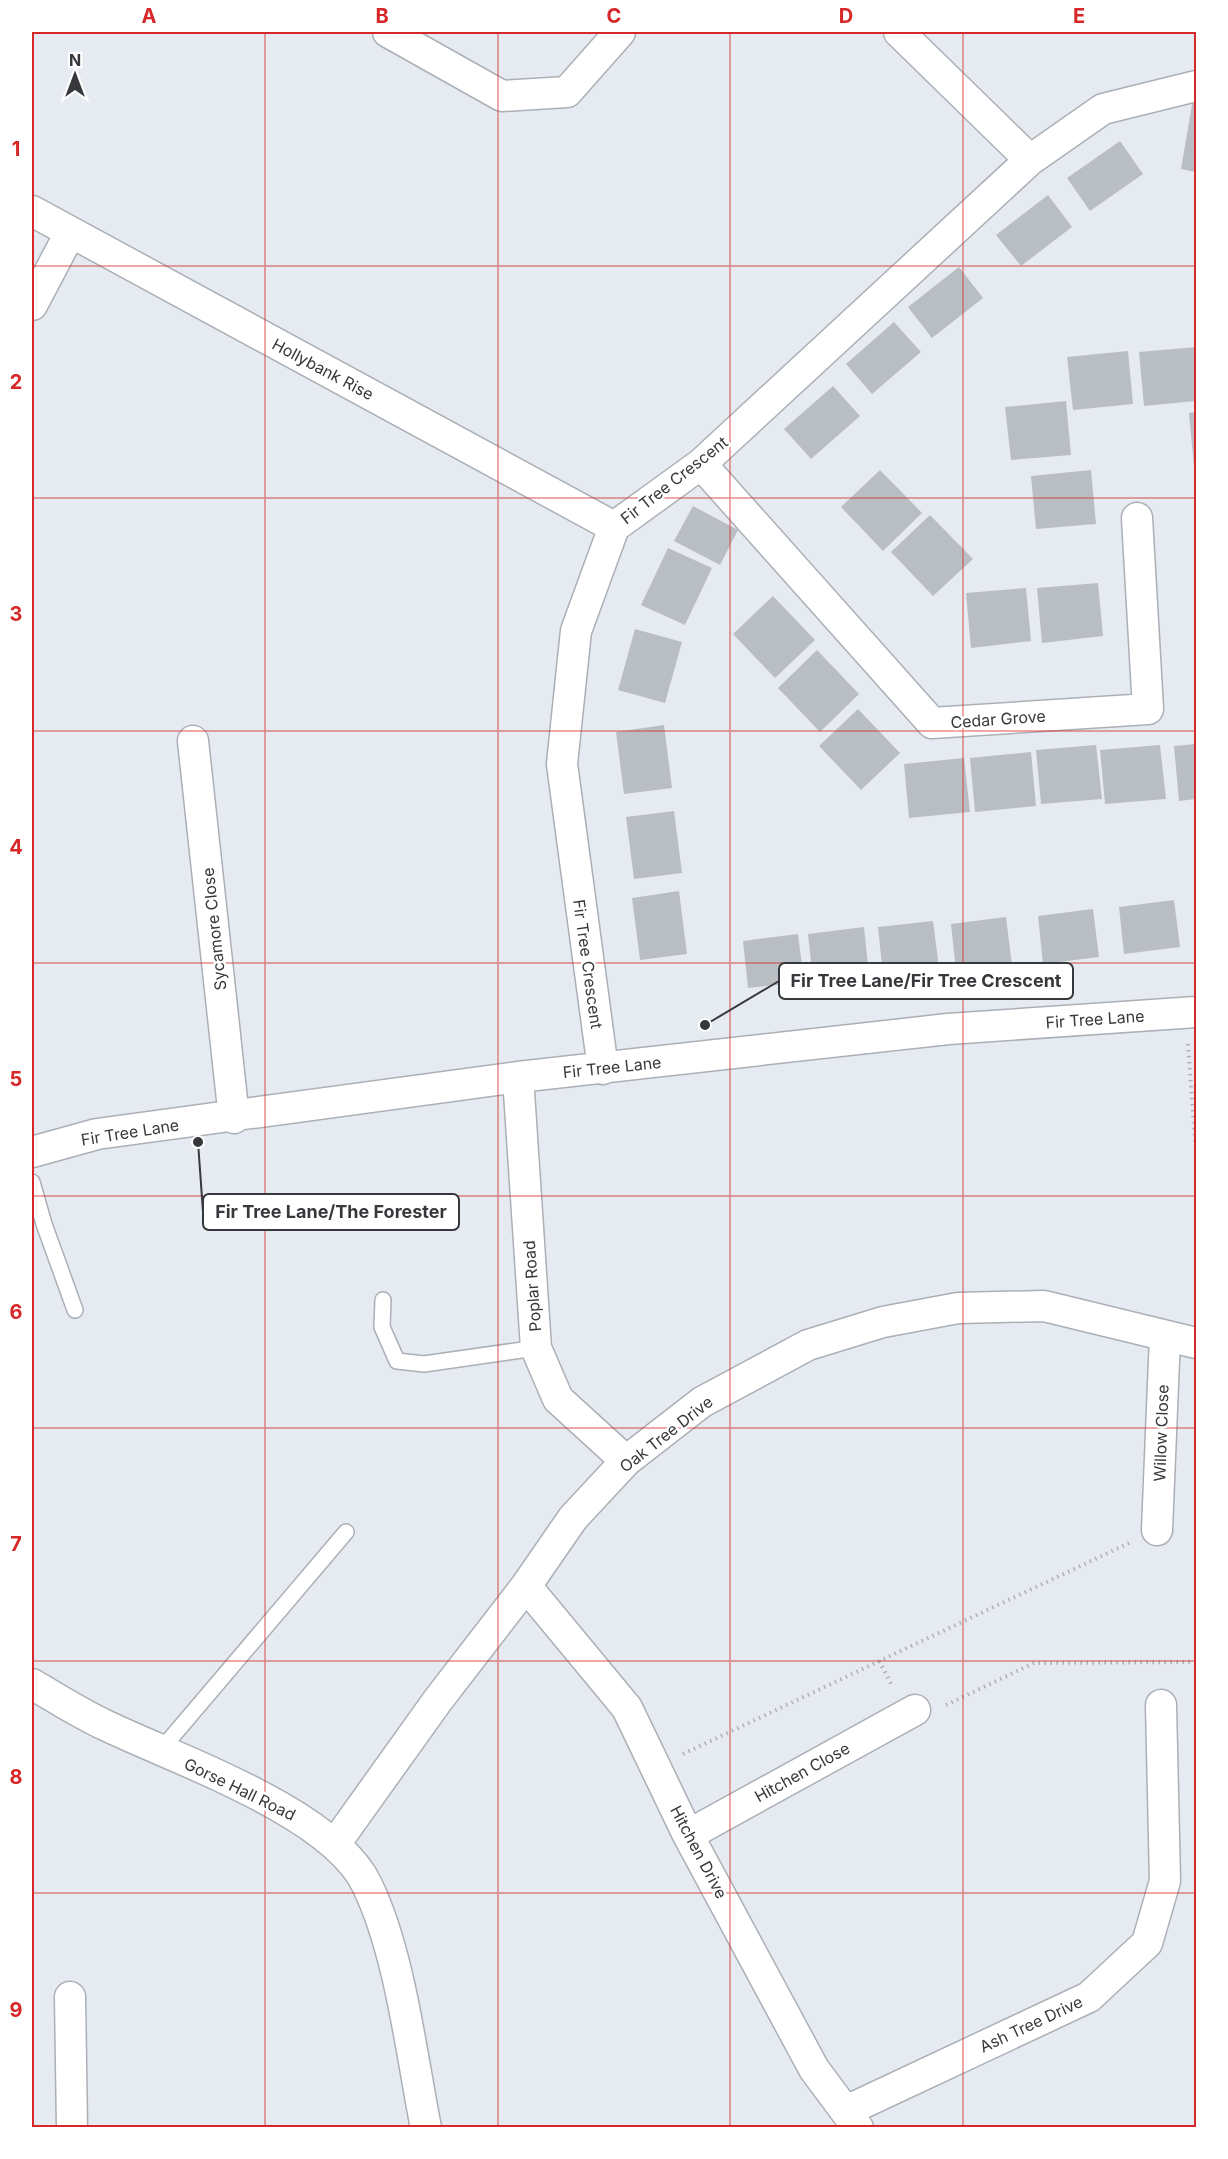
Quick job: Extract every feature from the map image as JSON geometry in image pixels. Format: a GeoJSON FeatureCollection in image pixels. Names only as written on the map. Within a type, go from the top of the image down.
{"type":"FeatureCollection","features":[{"type":"Feature","properties":{"kind":"street"},"geometry":{"type":"LineString","coordinates":[[388,32],[502,96],[567,93],[620,32]]}},
{"type":"Feature","properties":{"kind":"street"},"geometry":{"type":"LineString","coordinates":[[899,32],[1030,160]]}},
{"type":"Feature","properties":{"kind":"street","name":"Fir Tree Crescent"},"geometry":{"type":"LineString","coordinates":[[603,1069],[562,764],[576,631],[614,527],[701,464],[1030,160],[1104,109],[1197,86]]}},
{"type":"Feature","properties":{"kind":"street","name":"Hollybank Rise"},"geometry":{"type":"LineString","coordinates":[[32,211],[614,527]]}},
{"type":"Feature","properties":{"kind":"street"},"geometry":{"type":"LineString","coordinates":[[32,305],[70,233]]}},
{"type":"Feature","properties":{"kind":"street","name":"Cedar Grove"},"geometry":{"type":"LineString","coordinates":[[701,464],[932,723],[1148,709],[1137,518]]}},
{"type":"Feature","properties":{"kind":"street","name":"Sycamore Close"},"geometry":{"type":"LineString","coordinates":[[193,741],[234,1118]]}},
{"type":"Feature","properties":{"kind":"street","name":"Fir Tree Lane"},"geometry":{"type":"LineString","coordinates":[[32,1152],[97,1134],[234,1118],[518,1077],[948,1029],[1191,1013]]}},
{"type":"Feature","properties":{"kind":"street","name":"Poplar Road"},"geometry":{"type":"LineString","coordinates":[[518,1077],[536,1348],[558,1398],[626,1461]]}},
{"type":"Feature","properties":{"kind":"street","name":"Oak Tree Drive"},"geometry":{"type":"LineString","coordinates":[[335,1844],[438,1700],[526,1586],[573,1518],[626,1461],[702,1402],[808,1346],[883,1322],[958,1308],[1044,1306],[1197,1343]]}},
{"type":"Feature","properties":{"kind":"street","name":"Willow Close"},"geometry":{"type":"LineString","coordinates":[[1157,1530],[1165,1336]]}},
{"type":"Feature","properties":{"kind":"street","name":"Hitchen Drive"},"geometry":{"type":"LineString","coordinates":[[526,1586],[627,1708],[688,1835],[814,2069],[852,2119]]}},
{"type":"Feature","properties":{"kind":"street","name":"Gorse Hall Road"},"geometry":{"type":"LineString","coordinates":[[32,1684],[104,1725],[291,1811],[335,1844],[367,1882],[389,1942],[426,2127]]}},
{"type":"Feature","properties":{"kind":"street","name":"Ash Tree Drive"},"geometry":{"type":"LineString","coordinates":[[852,2119],[1089,1996],[1147,1943],[1165,1881],[1161,1705]]}},
{"type":"Feature","properties":{"kind":"street","name":"Hitchen Close"},"geometry":{"type":"LineString","coordinates":[[688,1835],[915,1710]]}},
{"type":"Feature","properties":{"kind":"street"},"geometry":{"type":"LineString","coordinates":[[70,1996],[72,2127]]}},
{"type":"Feature","properties":{"kind":"lane"},"geometry":{"type":"LineString","coordinates":[[32,1182],[44,1224],[75,1310]]}},
{"type":"Feature","properties":{"kind":"lane"},"geometry":{"type":"LineString","coordinates":[[382,1300],[382,1327],[397,1361],[424,1364],[536,1348]]}},
{"type":"Feature","properties":{"kind":"lane"},"geometry":{"type":"LineString","coordinates":[[160,1750],[346,1532]]}},
{"type":"Feature","properties":{"kind":"path"},"geometry":{"type":"LineString","coordinates":[[1191,1013],[1197,1152]]}},
{"type":"Feature","properties":{"kind":"path"},"geometry":{"type":"LineString","coordinates":[[655,1767],[1157,1530]]}},
{"type":"Feature","properties":{"kind":"path"},"geometry":{"type":"LineString","coordinates":[[915,1710],[937,1709],[1034,1663],[1197,1662]]}},
{"type":"Feature","properties":{"kind":"path"},"geometry":{"type":"LineString","coordinates":[[744,2127],[750,2127]]}},
{"type":"Feature","properties":{"kind":"building"},"geometry":{"type":"Polygon","coordinates":[[[1193,99],[1196,100],[1196,172],[1181,169],[1193,99]]]}},
{"type":"Feature","properties":{"kind":"building"},"geometry":{"type":"Polygon","coordinates":[[[1120,141],[1143,174],[1090,211],[1067,178],[1120,141]]]}},
{"type":"Feature","properties":{"kind":"building"},"geometry":{"type":"Polygon","coordinates":[[[1048,195],[1072,227],[1021,266],[996,235],[1048,195]]]}},
{"type":"Feature","properties":{"kind":"building"},"geometry":{"type":"Polygon","coordinates":[[[959,267],[983,298],[932,338],[908,307],[959,267]]]}},
{"type":"Feature","properties":{"kind":"building"},"geometry":{"type":"Polygon","coordinates":[[[894,322],[921,352],[872,394],[846,364],[894,322]]]}},
{"type":"Feature","properties":{"kind":"building"},"geometry":{"type":"Polygon","coordinates":[[[1196,347],[1196,401],[1144,406],[1139,352],[1196,347]]]}},
{"type":"Feature","properties":{"kind":"building"},"geometry":{"type":"Polygon","coordinates":[[[1128,351],[1133,404],[1073,410],[1067,357],[1128,351]]]}},
{"type":"Feature","properties":{"kind":"building"},"geometry":{"type":"Polygon","coordinates":[[[833,386],[860,416],[811,459],[784,429],[833,386]]]}},
{"type":"Feature","properties":{"kind":"building"},"geometry":{"type":"Polygon","coordinates":[[[1066,401],[1071,455],[1011,460],[1005,407],[1066,401]]]}},
{"type":"Feature","properties":{"kind":"building"},"geometry":{"type":"Polygon","coordinates":[[[1196,412],[1196,466],[1194,467],[1189,413],[1196,412]]]}},
{"type":"Feature","properties":{"kind":"building"},"geometry":{"type":"Polygon","coordinates":[[[880,470],[922,513],[883,551],[841,507],[880,470]]]}},
{"type":"Feature","properties":{"kind":"building"},"geometry":{"type":"Polygon","coordinates":[[[1091,470],[1096,524],[1036,529],[1031,476],[1091,470]]]}},
{"type":"Feature","properties":{"kind":"building"},"geometry":{"type":"Polygon","coordinates":[[[693,506],[738,530],[720,565],[674,541],[693,506]]]}},
{"type":"Feature","properties":{"kind":"building"},"geometry":{"type":"Polygon","coordinates":[[[930,515],[973,559],[933,596],[891,552],[930,515]]]}},
{"type":"Feature","properties":{"kind":"building"},"geometry":{"type":"Polygon","coordinates":[[[668,548],[712,568],[685,625],[641,605],[668,548]]]}},
{"type":"Feature","properties":{"kind":"building"},"geometry":{"type":"Polygon","coordinates":[[[1098,583],[1103,636],[1042,643],[1037,588],[1098,583]]]}},
{"type":"Feature","properties":{"kind":"building"},"geometry":{"type":"Polygon","coordinates":[[[1026,588],[1031,641],[971,648],[966,593],[1026,588]]]}},
{"type":"Feature","properties":{"kind":"building"},"geometry":{"type":"Polygon","coordinates":[[[773,596],[815,640],[775,678],[733,634],[773,596]]]}},
{"type":"Feature","properties":{"kind":"building"},"geometry":{"type":"Polygon","coordinates":[[[635,629],[682,642],[665,703],[618,690],[635,629]]]}},
{"type":"Feature","properties":{"kind":"building"},"geometry":{"type":"Polygon","coordinates":[[[817,650],[859,694],[820,732],[778,688],[817,650]]]}},
{"type":"Feature","properties":{"kind":"building"},"geometry":{"type":"Polygon","coordinates":[[[858,709],[900,753],[861,790],[819,746],[858,709]]]}},
{"type":"Feature","properties":{"kind":"building"},"geometry":{"type":"Polygon","coordinates":[[[664,725],[672,788],[624,794],[616,732],[664,725]]]}},
{"type":"Feature","properties":{"kind":"building"},"geometry":{"type":"Polygon","coordinates":[[[1196,744],[1196,799],[1179,801],[1174,746],[1196,744]]]}},
{"type":"Feature","properties":{"kind":"building"},"geometry":{"type":"Polygon","coordinates":[[[1096,745],[1102,799],[1041,804],[1036,750],[1096,745]]]}},
{"type":"Feature","properties":{"kind":"building"},"geometry":{"type":"Polygon","coordinates":[[[1160,745],[1166,799],[1105,804],[1100,750],[1160,745]]]}},
{"type":"Feature","properties":{"kind":"building"},"geometry":{"type":"Polygon","coordinates":[[[1031,752],[1036,806],[975,812],[970,758],[1031,752]]]}},
{"type":"Feature","properties":{"kind":"building"},"geometry":{"type":"Polygon","coordinates":[[[964,758],[970,812],[909,818],[904,764],[964,758]]]}},
{"type":"Feature","properties":{"kind":"building"},"geometry":{"type":"Polygon","coordinates":[[[674,811],[682,873],[634,879],[626,817],[674,811]]]}},
{"type":"Feature","properties":{"kind":"building"},"geometry":{"type":"Polygon","coordinates":[[[679,891],[687,954],[640,960],[632,898],[679,891]]]}},
{"type":"Feature","properties":{"kind":"building"},"geometry":{"type":"Polygon","coordinates":[[[1174,900],[1180,947],[1124,954],[1119,907],[1174,900]]]}},
{"type":"Feature","properties":{"kind":"building"},"geometry":{"type":"Polygon","coordinates":[[[1093,909],[1099,957],[1043,964],[1038,916],[1093,909]]]}},
{"type":"Feature","properties":{"kind":"building"},"geometry":{"type":"Polygon","coordinates":[[[1006,917],[1012,965],[956,971],[951,924],[1006,917]]]}},
{"type":"Feature","properties":{"kind":"building"},"geometry":{"type":"Polygon","coordinates":[[[933,921],[939,968],[883,975],[878,927],[933,921]]]}},
{"type":"Feature","properties":{"kind":"building"},"geometry":{"type":"Polygon","coordinates":[[[864,927],[869,975],[813,982],[808,934],[864,927]]]}},
{"type":"Feature","properties":{"kind":"building"},"geometry":{"type":"Polygon","coordinates":[[[798,934],[804,982],[748,988],[743,941],[798,934]]]}},
{"type":"Feature","properties":{"kind":"place","name":"Fir Tree Lane/Fir Tree Crescent"},"geometry":{"type":"Point","coordinates":[705,1025]}},
{"type":"Feature","properties":{"kind":"place","name":"Fir Tree Lane/The Forester"},"geometry":{"type":"Point","coordinates":[198,1142]}}]}
